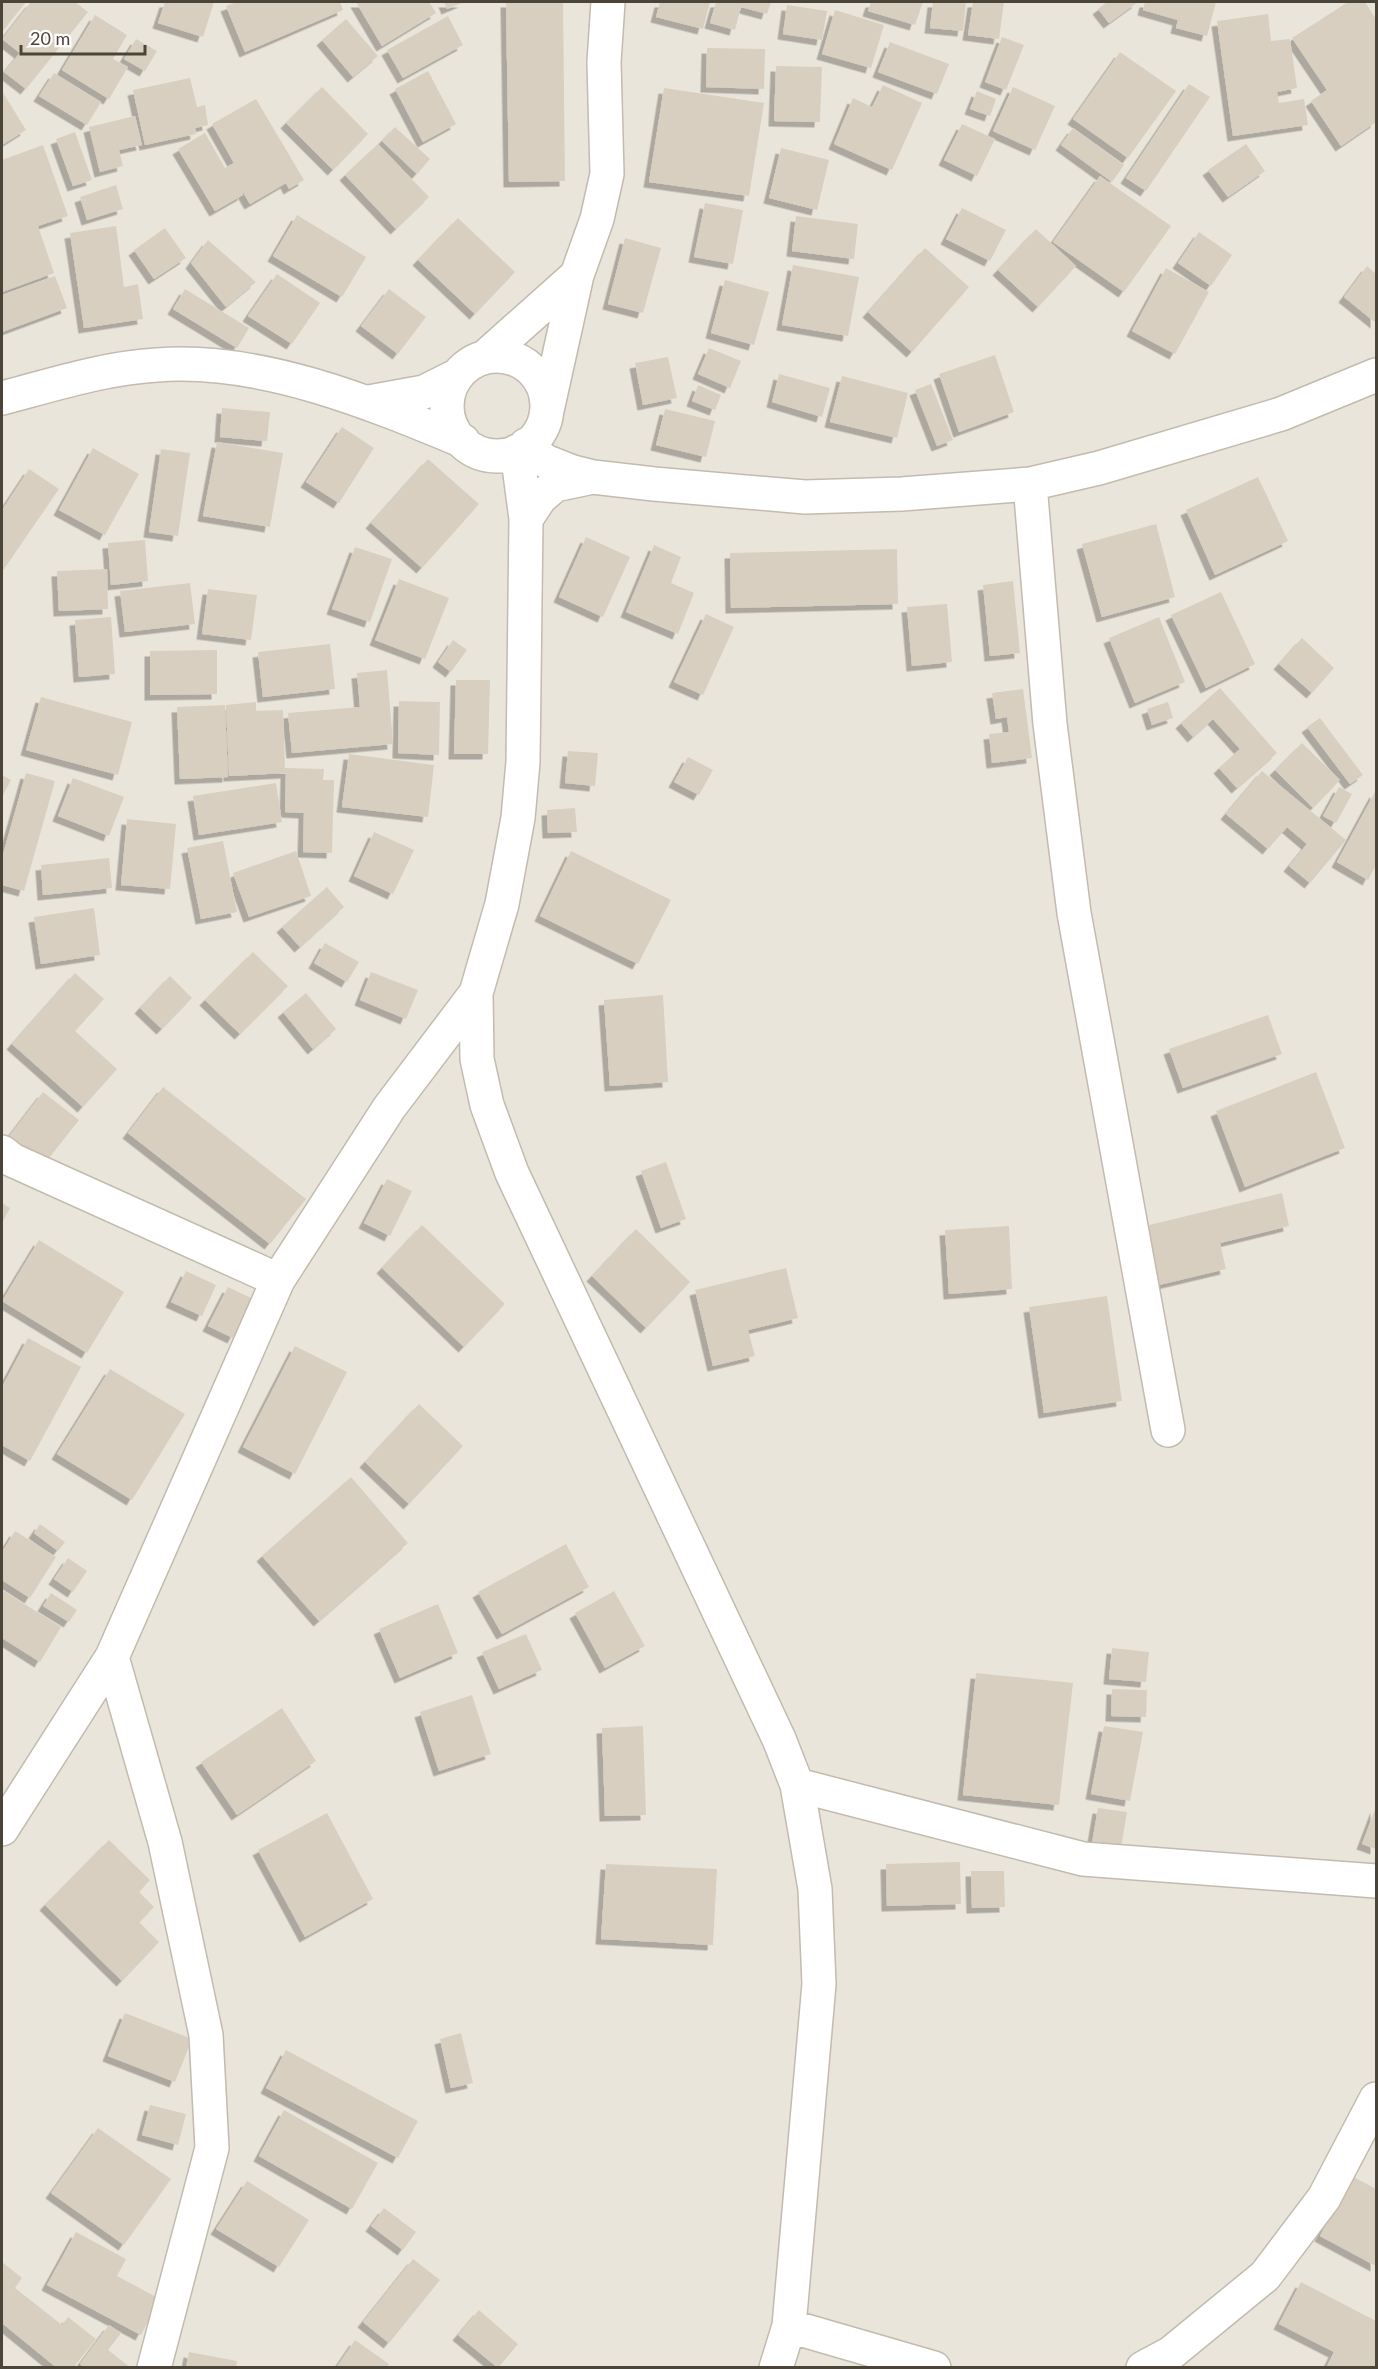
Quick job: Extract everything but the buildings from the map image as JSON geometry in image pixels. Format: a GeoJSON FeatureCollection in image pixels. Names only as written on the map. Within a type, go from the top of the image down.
{"type":"FeatureCollection","features":[{"type":"Feature","properties":{"kind":"street"},"geometry":{"type":"LineString","coordinates":[[546,415],[547,398],[542,382],[532,369],[518,360],[502,356],[485,357],[470,363],[458,375],[450,389],[447,406],[450,422],[458,437],[470,448],[484,454],[501,455],[521,448],[541,430],[546,415],[577,275],[597,219],[608,174],[604,62],[608,2]]}},
{"type":"Feature","properties":{"kind":"street"},"geometry":{"type":"LineString","coordinates":[[485,357],[577,275]]}},
{"type":"Feature","properties":{"kind":"street"},"geometry":{"type":"LineString","coordinates":[[2,398],[98,373],[157,364],[213,366],[287,378],[369,402],[463,441]]}},
{"type":"Feature","properties":{"kind":"street"},"geometry":{"type":"LineString","coordinates":[[369,402],[424,392],[458,375]]}},
{"type":"Feature","properties":{"kind":"street"},"geometry":{"type":"LineString","coordinates":[[521,448],[545,461],[593,477],[806,497],[902,494],[1030,484],[1099,468],[1281,414],[1377,375]]}},
{"type":"Feature","properties":{"kind":"street"},"geometry":{"type":"LineString","coordinates":[[521,448],[526,519],[524,727],[518,818],[502,903],[476,993],[477,1059],[487,1106],[512,1173],[779,1739],[797,1785],[815,1889],[819,1984],[789,2326],[776,2367]]}},
{"type":"Feature","properties":{"kind":"street"},"geometry":{"type":"LineString","coordinates":[[526,519],[540,498],[555,485],[593,477]]}},
{"type":"Feature","properties":{"kind":"street"},"geometry":{"type":"LineString","coordinates":[[1030,484],[1050,724],[1074,914],[1168,1430]]}},
{"type":"Feature","properties":{"kind":"street"},"geometry":{"type":"LineString","coordinates":[[2,1829],[112,1657],[278,1280],[388,1108],[476,993]]}},
{"type":"Feature","properties":{"kind":"street"},"geometry":{"type":"LineString","coordinates":[[2,1152],[12,1160],[278,1280]]}},
{"type":"Feature","properties":{"kind":"street"},"geometry":{"type":"LineString","coordinates":[[112,1657],[165,1842],[206,2035],[212,2148],[154,2367]]}},
{"type":"Feature","properties":{"kind":"street"},"geometry":{"type":"LineString","coordinates":[[797,1785],[1083,1859],[1377,1881]]}},
{"type":"Feature","properties":{"kind":"street"},"geometry":{"type":"LineString","coordinates":[[1143,2367],[1171,2354],[1265,2276],[1324,2198],[1377,2100]]}},
{"type":"Feature","properties":{"kind":"street"},"geometry":{"type":"LineString","coordinates":[[789,2326],[934,2367]]}},
{"type":"Feature","properties":{"kind":"shaded area"},"geometry":{"type":"Polygon","coordinates":[[[2,2],[1376,2],[1376,2367],[2,2367],[2,2]]]}}]}
